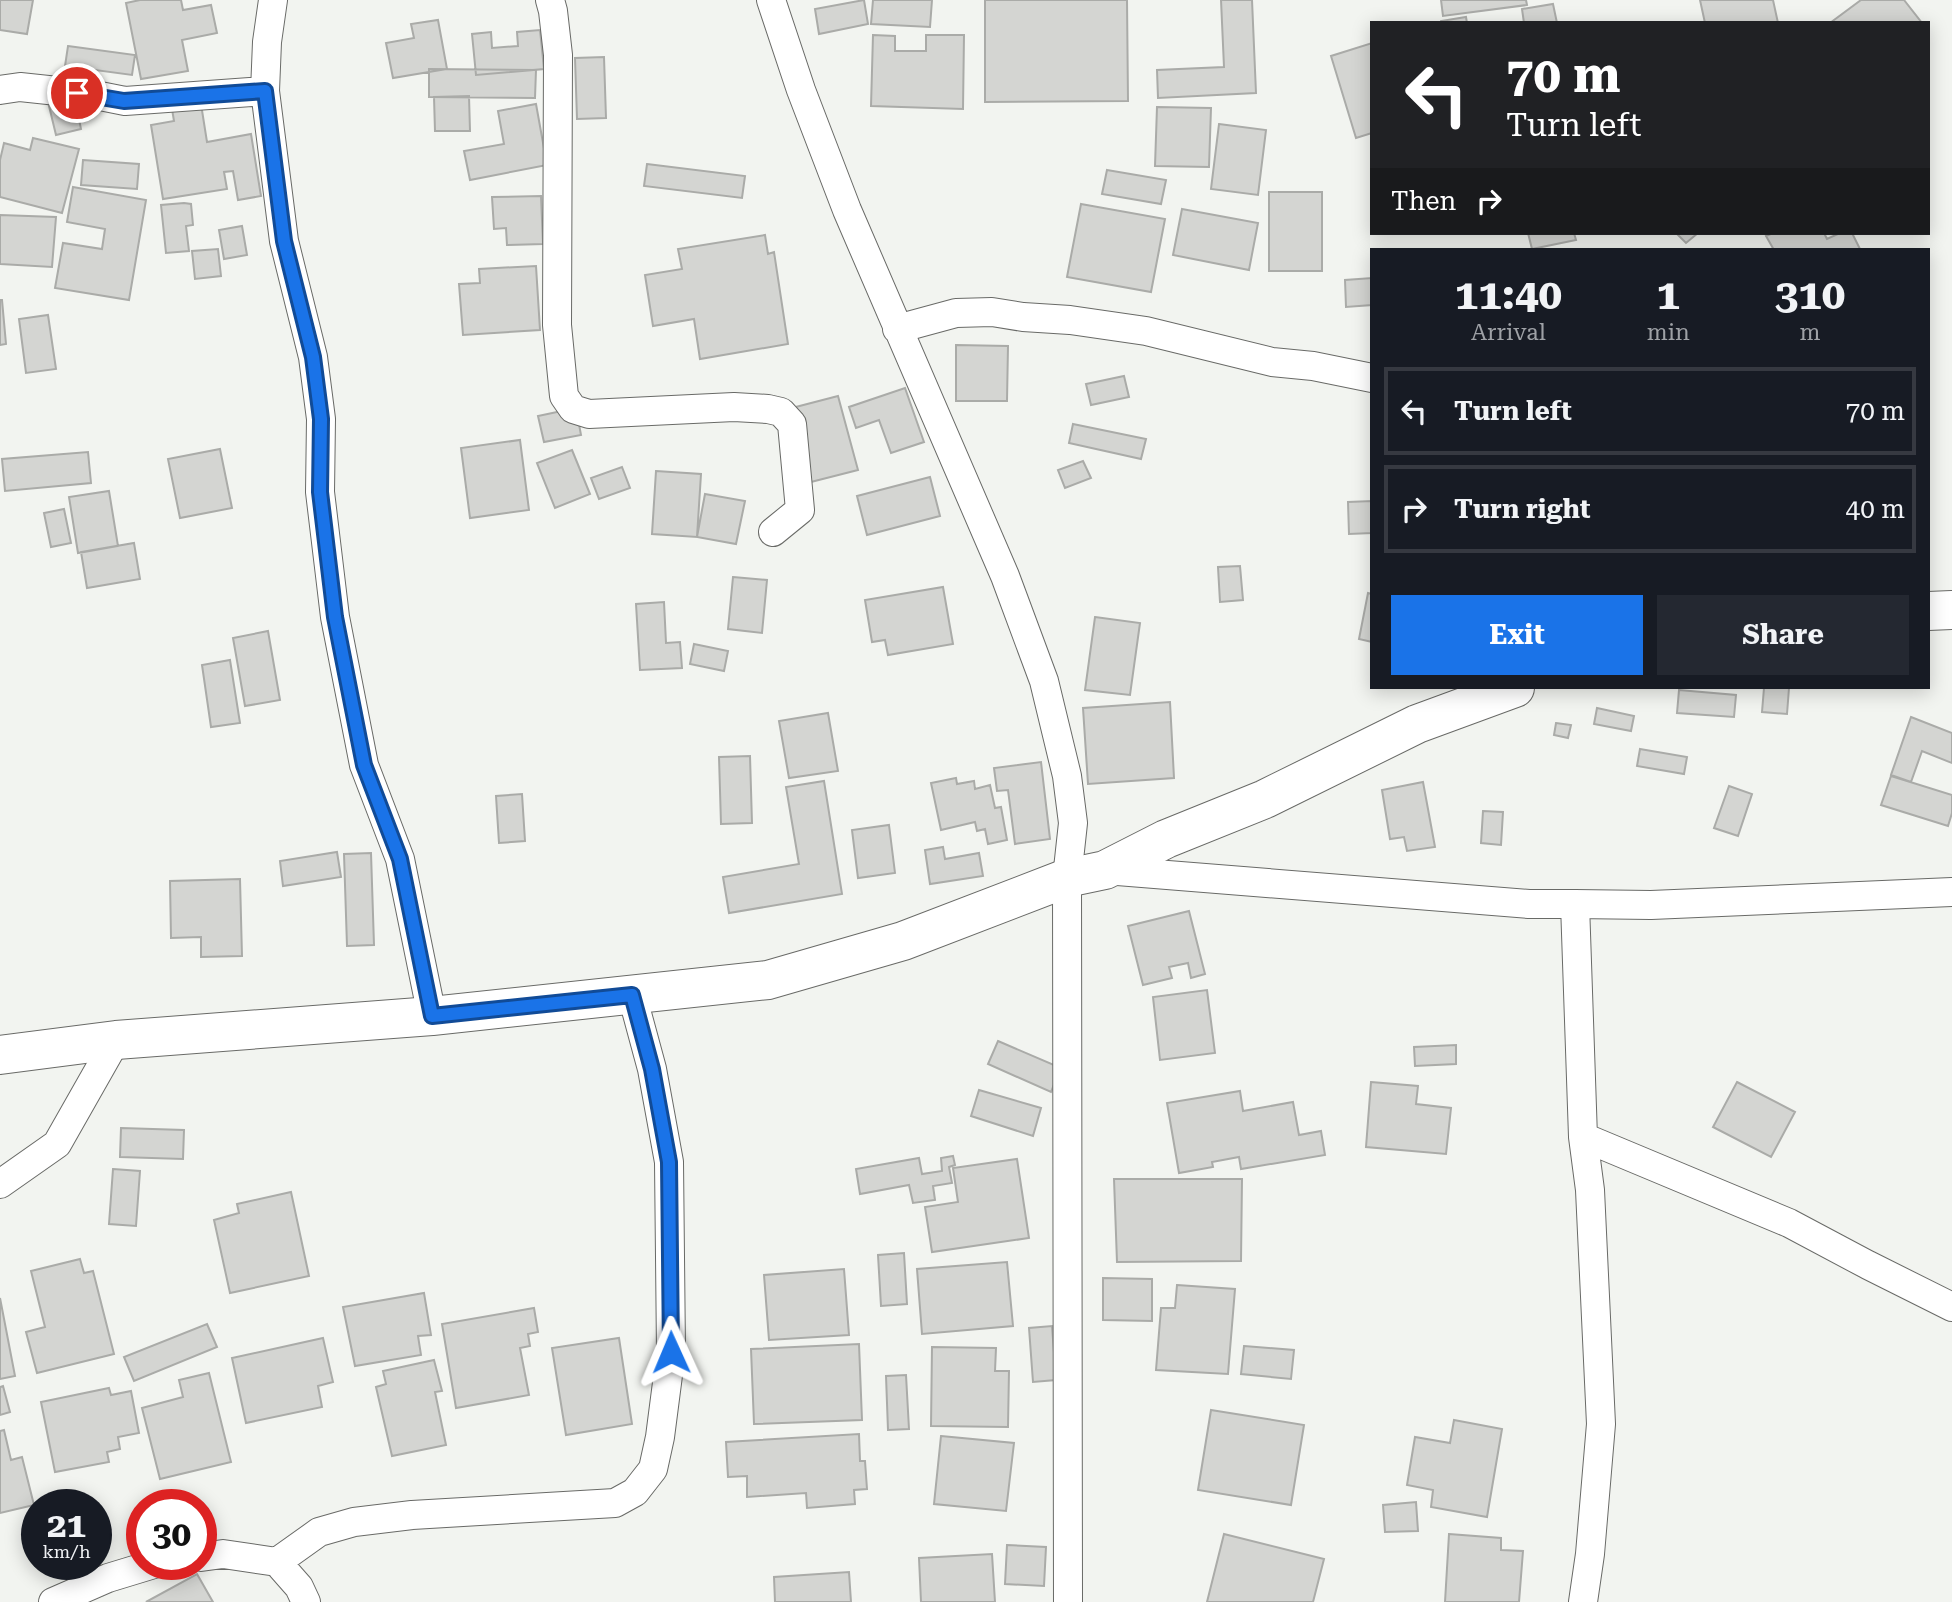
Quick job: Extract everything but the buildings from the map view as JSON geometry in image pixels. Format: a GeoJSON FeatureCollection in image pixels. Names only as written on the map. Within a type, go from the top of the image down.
{"type":"FeatureCollection","features":[{"type":"Feature","properties":{"kind":"main road"},"geometry":{"type":"LineString","coordinates":[[1930,611],[1952,610]]}},
{"type":"Feature","properties":{"kind":"main road"},"geometry":{"type":"LineString","coordinates":[[0,1055],[117,1040],[432,1016],[768,980],[903,941],[1067,878],[1105,870],[1166,839],[1265,799],[1417,724],[1512,689]]}},
{"type":"Feature","properties":{"kind":"street"},"geometry":{"type":"LineString","coordinates":[[273,0],[267,42],[265,91],[284,241],[313,357],[321,419],[320,492],[335,617],[364,765],[400,859],[432,1016]]}},
{"type":"Feature","properties":{"kind":"street"},"geometry":{"type":"LineString","coordinates":[[550,0],[558,55],[557,325],[564,396],[573,409],[589,414],[734,407],[781,412],[792,424],[800,510],[773,531]]}},
{"type":"Feature","properties":{"kind":"street"},"geometry":{"type":"LineString","coordinates":[[771,0],[801,90],[842,198],[1005,576],[1044,681],[1067,776],[1073,823],[1067,878],[1068,1602]]}},
{"type":"Feature","properties":{"kind":"street"},"geometry":{"type":"LineString","coordinates":[[0,90],[20,87],[124,101],[265,91]]}},
{"type":"Feature","properties":{"kind":"street"},"geometry":{"type":"LineString","coordinates":[[897,329],[956,313],[992,312],[1070,320],[1146,331],[1272,362],[1313,366],[1370,378]]}},
{"type":"Feature","properties":{"kind":"street"},"geometry":{"type":"LineString","coordinates":[[1105,870],[1528,904],[1651,905],[1952,892]]}},
{"type":"Feature","properties":{"kind":"street"},"geometry":{"type":"LineString","coordinates":[[1575,904],[1583,1137],[1590,1190],[1601,1424],[1590,1554],[1583,1602]]}},
{"type":"Feature","properties":{"kind":"street"},"geometry":{"type":"LineString","coordinates":[[277,1562],[319,1532],[354,1522],[425,1514],[615,1503],[635,1492],[653,1469],[671,1352],[669,1162],[652,1069],[632,995]]}},
{"type":"Feature","properties":{"kind":"street"},"geometry":{"type":"LineString","coordinates":[[0,1184],[57,1144],[117,1040]]}},
{"type":"Feature","properties":{"kind":"street"},"geometry":{"type":"LineString","coordinates":[[1583,1137],[1789,1223],[1952,1307]]}},
{"type":"Feature","properties":{"kind":"street"},"geometry":{"type":"LineString","coordinates":[[217,1555],[277,1562],[299,1587],[306,1602]]}},
{"type":"Feature","properties":{"kind":"street"},"geometry":{"type":"LineString","coordinates":[[53,1602],[126,1573]]}},
{"type":"Feature","properties":{"kind":"route"},"geometry":{"type":"LineString","coordinates":[[77,93],[124,101],[265,91],[284,241],[313,357],[321,419],[320,492],[335,617],[364,765],[400,859],[432,1016],[632,995],[652,1069],[669,1162],[671,1352]]}}]}
